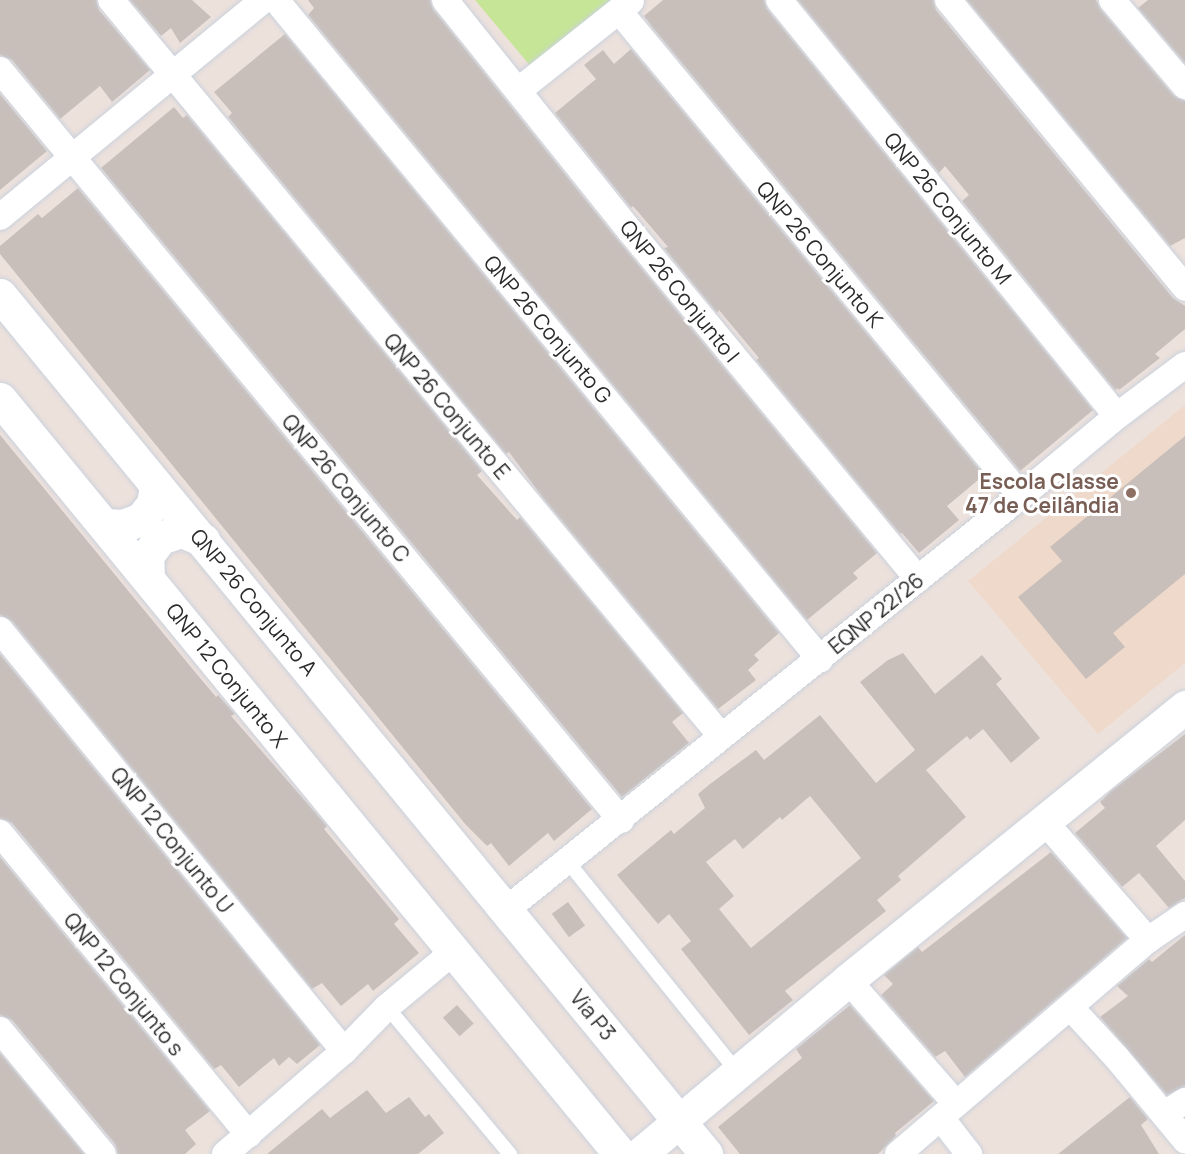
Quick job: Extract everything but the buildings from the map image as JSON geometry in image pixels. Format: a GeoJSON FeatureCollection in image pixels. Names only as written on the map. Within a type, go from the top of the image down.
{"type":"FeatureCollection","features":[{"type":"Feature","properties":{"kind":"street","name":"QNP 26 Conjunto E"},"geometry":{"type":"LineString","coordinates":[[111,0],[721,736]]}},
{"type":"Feature","properties":{"kind":"street"},"geometry":{"type":"LineString","coordinates":[[0,217],[263,0]]}},
{"type":"Feature","properties":{"kind":"street","name":"QNP 26 Conjunto G"},"geometry":{"type":"LineString","coordinates":[[276,0],[820,659]]}},
{"type":"Feature","properties":{"kind":"street","name":"QNP 26 Conjunto I"},"geometry":{"type":"LineString","coordinates":[[445,0],[637,240],[918,579]]}},
{"type":"Feature","properties":{"kind":"street","name":"QNP 26 Conjunto M"},"geometry":{"type":"LineString","coordinates":[[779,0],[1117,416]]}},
{"type":"Feature","properties":{"kind":"street"},"geometry":{"type":"LineString","coordinates":[[948,0],[1185,288]]}},
{"type":"Feature","properties":{"kind":"street"},"geometry":{"type":"LineString","coordinates":[[1112,0],[1185,86]]}},
{"type":"Feature","properties":{"kind":"street"},"geometry":{"type":"LineString","coordinates":[[519,90],[626,5]]}},
{"type":"Feature","properties":{"kind":"street","name":"QNP 26 Conjunto K"},"geometry":{"type":"LineString","coordinates":[[626,5],[1022,496]]}},
{"type":"Feature","properties":{"kind":"street","name":"QNP 26 Conjunto C"},"geometry":{"type":"LineString","coordinates":[[0,70],[621,820]]}},
{"type":"Feature","properties":{"kind":"street","name":"QNP 26 Conjunto A"},"geometry":{"type":"LineString","coordinates":[[0,295],[507,909]]}},
{"type":"Feature","properties":{"kind":"street","name":"EQNP 22/26"},"geometry":{"type":"LineString","coordinates":[[507,909],[621,820],[721,736],[1022,496],[1117,416],[1185,364]]}},
{"type":"Feature","properties":{"kind":"street","name":"QNP 12 Conjunto X"},"geometry":{"type":"LineString","coordinates":[[0,399],[453,952]]}},
{"type":"Feature","properties":{"kind":"street"},"geometry":{"type":"LineString","coordinates":[[104,525],[123,526],[141,519],[153,504],[156,484]]}},
{"type":"Feature","properties":{"kind":"street"},"geometry":{"type":"LineString","coordinates":[[148,579],[147,556],[160,538],[182,531],[203,540]]}},
{"type":"Feature","properties":{"kind":"street","name":"QNP 12 Conjunto U"},"geometry":{"type":"LineString","coordinates":[[0,630],[344,1051]]}},
{"type":"Feature","properties":{"kind":"street"},"geometry":{"type":"LineString","coordinates":[[640,1154],[848,980],[1185,707]]}},
{"type":"Feature","properties":{"kind":"street"},"geometry":{"type":"LineString","coordinates":[[1045,822],[1148,940]]}},
{"type":"Feature","properties":{"kind":"street","name":"QNP 12 Conjunto s"},"geometry":{"type":"LineString","coordinates":[[0,833],[249,1135]]}},
{"type":"Feature","properties":{"kind":"street","name":"Via P3"},"geometry":{"type":"LineString","coordinates":[[507,909],[706,1154]]}},
{"type":"Feature","properties":{"kind":"street"},"geometry":{"type":"LineString","coordinates":[[898,1154],[1148,940],[1185,915]]}},
{"type":"Feature","properties":{"kind":"street"},"geometry":{"type":"LineString","coordinates":[[225,1154],[344,1051],[387,1007],[453,952],[620,1154]]}},
{"type":"Feature","properties":{"kind":"street"},"geometry":{"type":"LineString","coordinates":[[848,980],[948,1111],[969,1154]]}},
{"type":"Feature","properties":{"kind":"street"},"geometry":{"type":"LineString","coordinates":[[1071,1008],[1174,1108],[1185,1140]]}},
{"type":"Feature","properties":{"kind":"street"},"geometry":{"type":"LineString","coordinates":[[0,1030],[103,1154]]}},
{"type":"Feature","properties":{"kind":"lane"},"geometry":{"type":"LineString","coordinates":[[568,862],[738,1073]]}},
{"type":"Feature","properties":{"kind":"lane"},"geometry":{"type":"LineString","coordinates":[[387,1007],[510,1154]]}},
{"type":"Feature","properties":{"kind":"shaded area","name":"Escola Classe 47 de Ceilândia"},"geometry":{"type":"Polygon","coordinates":[[[1185,405],[1185,663],[1098,734],[968,581],[1185,405]]]}},
{"type":"Feature","properties":{"kind":"green space"},"geometry":{"type":"Polygon","coordinates":[[[475,0],[611,0],[532,68],[475,0]]]}},
{"type":"Feature","properties":{"kind":"place","name":"Escola Classe 47 de Ceilândia"},"geometry":{"type":"Point","coordinates":[1131,493]}}]}
